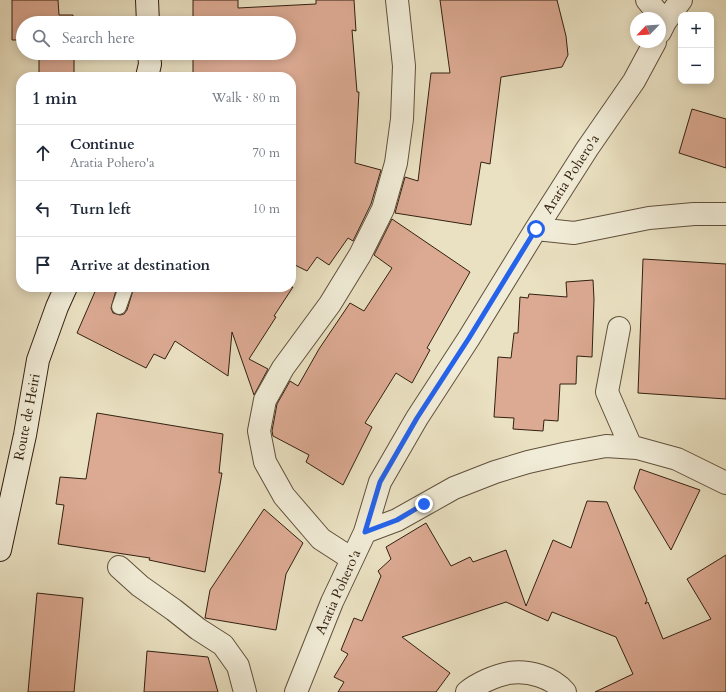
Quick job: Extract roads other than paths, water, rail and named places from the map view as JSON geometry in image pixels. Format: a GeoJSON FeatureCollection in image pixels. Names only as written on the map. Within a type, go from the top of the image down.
{"type":"FeatureCollection","features":[{"type":"Feature","properties":{"kind":"street"},"geometry":{"type":"LineString","coordinates":[[147,0],[148,16]]}},
{"type":"Feature","properties":{"kind":"street"},"geometry":{"type":"LineString","coordinates":[[352,559],[320,539],[284,496],[266,462],[259,432],[265,400],[283,368],[330,304],[360,255],[383,209],[396,163],[402,119],[404,66],[397,0]]}},
{"type":"Feature","properties":{"kind":"street"},"geometry":{"type":"LineString","coordinates":[[647,0],[654,12]]}},
{"type":"Feature","properties":{"kind":"street"},"geometry":{"type":"LineString","coordinates":[[666,21],[681,0]]}},
{"type":"Feature","properties":{"kind":"street","name":"Aratia Pohero'a"},"geometry":{"type":"LineString","coordinates":[[296,692],[332,602],[365,532],[380,482],[417,418],[469,338],[536,229],[634,81],[652,48]]}},
{"type":"Feature","properties":{"kind":"street"},"geometry":{"type":"LineString","coordinates":[[148,72],[150,60]]}},
{"type":"Feature","properties":{"kind":"street"},"geometry":{"type":"LineString","coordinates":[[536,229],[574,233],[649,218],[694,214],[726,214]]}},
{"type":"Feature","properties":{"kind":"street","name":"Route de Heiri"},"geometry":{"type":"LineString","coordinates":[[0,550],[25,434],[38,360],[64,292]]}},
{"type":"Feature","properties":{"kind":"street"},"geometry":{"type":"LineString","coordinates":[[619,328],[607,392],[630,447]]}},
{"type":"Feature","properties":{"kind":"street"},"geometry":{"type":"LineString","coordinates":[[365,532],[397,520],[454,488],[494,472],[568,452],[606,446],[630,447],[677,459],[726,483]]}},
{"type":"Feature","properties":{"kind":"street"},"geometry":{"type":"LineString","coordinates":[[119,567],[140,586],[198,629],[223,645],[238,666],[245,692]]}},
{"type":"Feature","properties":{"kind":"street"},"geometry":{"type":"LineString","coordinates":[[467,692],[478,684],[509,673],[536,674],[558,684],[565,692]]}},
{"type":"Feature","properties":{"kind":"lane"},"geometry":{"type":"LineString","coordinates":[[119,307],[124,292]]}}]}
